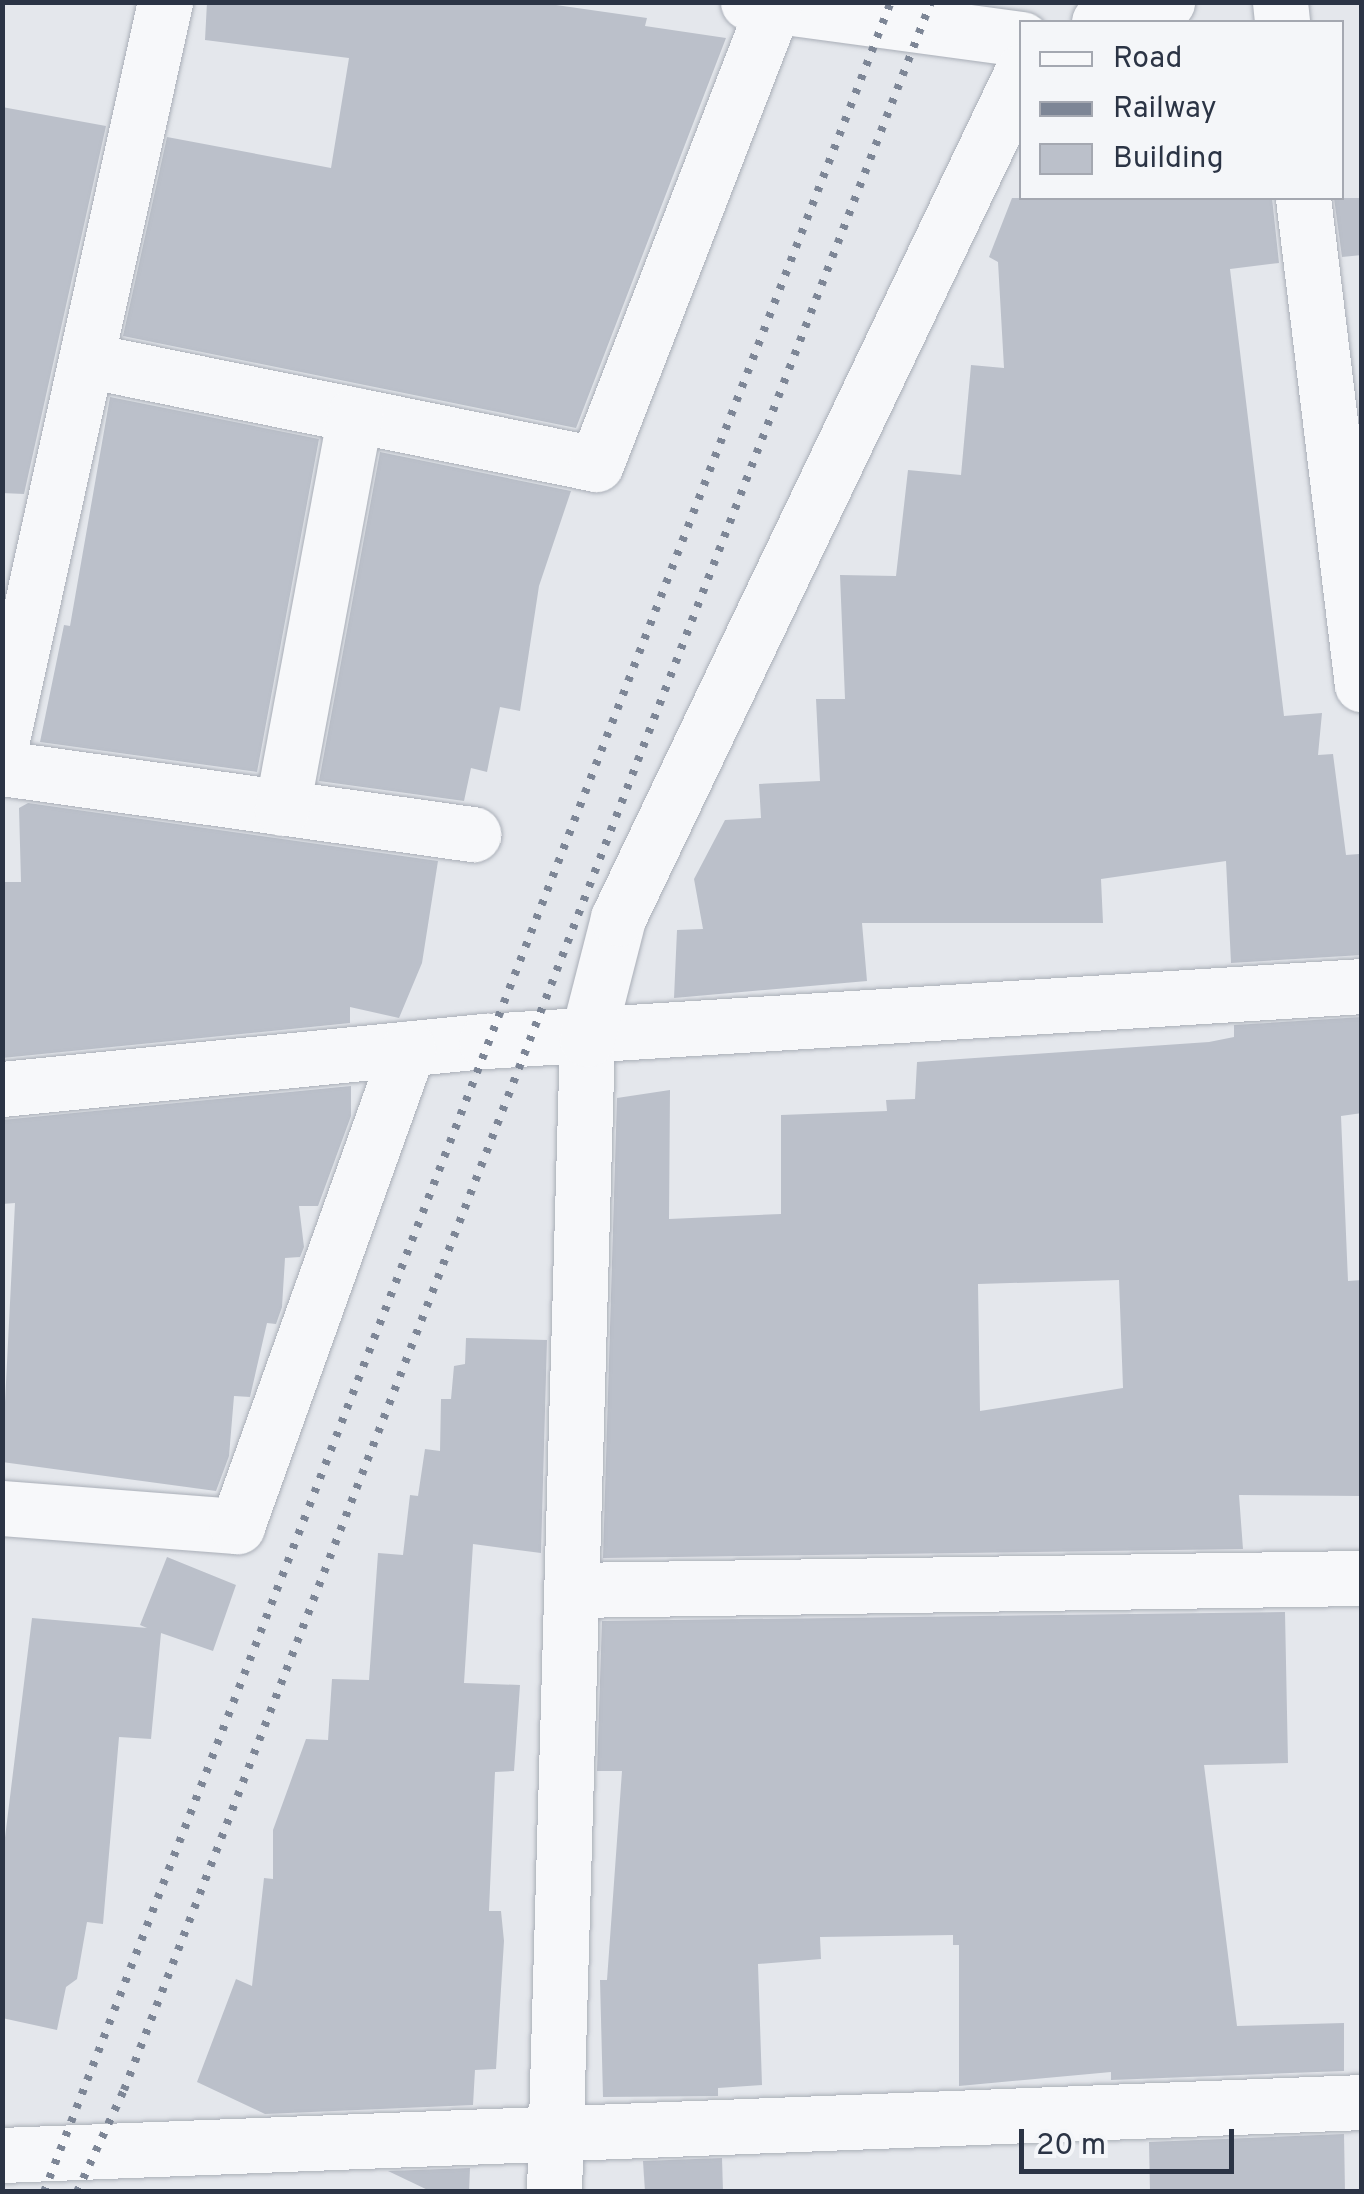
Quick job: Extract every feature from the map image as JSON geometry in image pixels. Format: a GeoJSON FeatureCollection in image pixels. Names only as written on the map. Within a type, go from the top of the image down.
{"type":"FeatureCollection","features":[{"type":"Feature","properties":{"kind":"street"},"geometry":{"type":"LineString","coordinates":[[2,739],[166,2]]}},
{"type":"Feature","properties":{"kind":"street"},"geometry":{"type":"LineString","coordinates":[[1106,20],[1167,2]]}},
{"type":"Feature","properties":{"kind":"street"},"geometry":{"type":"LineString","coordinates":[[86,360],[596,464],[760,5],[1019,39]]}},
{"type":"Feature","properties":{"kind":"street"},"geometry":{"type":"LineString","coordinates":[[554,2192],[587,1039],[618,918],[1019,78]]}},
{"type":"Feature","properties":{"kind":"street"},"geometry":{"type":"LineString","coordinates":[[1303,200],[1362,684]]}},
{"type":"Feature","properties":{"kind":"street"},"geometry":{"type":"LineString","coordinates":[[282,808],[355,415]]}},
{"type":"Feature","properties":{"kind":"street"},"geometry":{"type":"LineString","coordinates":[[2,768],[473,834]]}},
{"type":"Feature","properties":{"kind":"street"},"geometry":{"type":"LineString","coordinates":[[2,1089],[408,1049],[1362,986]]}},
{"type":"Feature","properties":{"kind":"street"},"geometry":{"type":"LineString","coordinates":[[3,1517],[237,1526],[408,1049]]}},
{"type":"Feature","properties":{"kind":"street"},"geometry":{"type":"LineString","coordinates":[[571,1590],[1362,1578]]}},
{"type":"Feature","properties":{"kind":"street"},"geometry":{"type":"LineString","coordinates":[[2,2155],[1362,2102]]}},
{"type":"Feature","properties":{"kind":"building"},"geometry":{"type":"Polygon","coordinates":[[[207,2],[535,2],[647,18],[645,26],[726,38],[576,428],[123,336],[167,137],[331,168],[349,58],[205,40],[207,2]]]}},
{"type":"Feature","properties":{"kind":"building"},"geometry":{"type":"Polygon","coordinates":[[[2,107],[106,126],[24,494],[2,493],[2,107]]]}},
{"type":"Feature","properties":{"kind":"building"},"geometry":{"type":"Polygon","coordinates":[[[1012,198],[1272,200],[1279,263],[1230,269],[1284,716],[1322,713],[1318,755],[1333,754],[1346,855],[1359,854],[1362,955],[1231,963],[1226,861],[1101,879],[1103,923],[862,923],[867,981],[674,998],[677,930],[703,929],[694,879],[725,820],[761,818],[759,784],[820,781],[816,699],[845,699],[840,575],[896,576],[908,470],[961,475],[971,365],[1004,368],[998,262],[989,257],[1012,198]]]}},
{"type":"Feature","properties":{"kind":"building"},"geometry":{"type":"Polygon","coordinates":[[[1362,198],[1362,255],[1342,257],[1334,200],[1362,198]]]}},
{"type":"Feature","properties":{"kind":"building"},"geometry":{"type":"Polygon","coordinates":[[[110,397],[319,439],[257,772],[40,742],[64,625],[70,626],[110,397]]]}},
{"type":"Feature","properties":{"kind":"building"},"geometry":{"type":"Polygon","coordinates":[[[380,452],[571,491],[539,586],[520,711],[500,707],[487,772],[471,768],[464,801],[319,781],[380,452]]]}},
{"type":"Feature","properties":{"kind":"building"},"geometry":{"type":"Polygon","coordinates":[[[28,803],[438,861],[422,963],[399,1018],[350,1007],[350,1023],[2,1058],[5,882],[21,882],[19,808],[28,803]]]}},
{"type":"Feature","properties":{"kind":"building"},"geometry":{"type":"Polygon","coordinates":[[[1362,1017],[1362,1113],[1341,1116],[1348,1281],[1362,1280],[1362,1496],[1239,1495],[1243,1549],[603,1558],[617,1098],[670,1090],[669,1219],[781,1214],[781,1115],[887,1111],[886,1100],[915,1099],[917,1062],[1209,1042],[1234,1037],[1234,1025],[1362,1017]],[[1119,1280],[978,1284],[980,1411],[1123,1388],[1119,1280]]]}},
{"type":"Feature","properties":{"kind":"building"},"geometry":{"type":"Polygon","coordinates":[[[351,1086],[351,1116],[318,1206],[299,1206],[304,1247],[300,1257],[285,1258],[282,1307],[276,1324],[267,1323],[250,1397],[234,1396],[229,1456],[216,1491],[2,1462],[15,1203],[2,1204],[2,1120],[351,1086]]]}},
{"type":"Feature","properties":{"kind":"building"},"geometry":{"type":"Polygon","coordinates":[[[466,1338],[547,1340],[541,1553],[473,1544],[464,1683],[520,1685],[514,1771],[495,1772],[489,1911],[501,1911],[504,1941],[496,2069],[475,2070],[473,2105],[265,2114],[197,2082],[236,1979],[252,1986],[264,1878],[273,1879],[273,1830],[306,1739],[328,1740],[332,1679],[369,1680],[378,1553],[403,1555],[410,1495],[418,1496],[425,1449],[440,1451],[441,1399],[451,1399],[454,1366],[465,1364],[466,1338]]]}},
{"type":"Feature","properties":{"kind":"building"},"geometry":{"type":"Polygon","coordinates":[[[167,1557],[236,1585],[213,1651],[161,1633],[151,1739],[119,1737],[103,1924],[87,1922],[77,1979],[66,1987],[57,2030],[2,2018],[2,1862],[32,1618],[147,1628],[140,1625],[167,1557]]]}},
{"type":"Feature","properties":{"kind":"building"},"geometry":{"type":"Polygon","coordinates":[[[1285,1612],[1288,1763],[1204,1765],[1237,2026],[1344,2023],[1344,2071],[1111,2080],[1111,2072],[959,2086],[959,1945],[953,1945],[953,1935],[820,1937],[821,1959],[758,1964],[762,2085],[718,2088],[718,2096],[603,2097],[600,1980],[607,1980],[622,1771],[597,1771],[602,1621],[1285,1612]]]}},
{"type":"Feature","properties":{"kind":"building"},"geometry":{"type":"Polygon","coordinates":[[[1344,2134],[1345,2192],[1150,2192],[1149,2142],[1344,2134]]]}},
{"type":"Feature","properties":{"kind":"building"},"geometry":{"type":"Polygon","coordinates":[[[722,2158],[723,2192],[645,2192],[643,2161],[722,2158]]]}},
{"type":"Feature","properties":{"kind":"building"},"geometry":{"type":"Polygon","coordinates":[[[470,2168],[469,2192],[432,2192],[388,2171],[470,2168]]]}},
{"type":"Feature","properties":{"kind":"railway"},"geometry":{"type":"LineString","coordinates":[[44,2192],[891,2]]}},
{"type":"Feature","properties":{"kind":"railway"},"geometry":{"type":"LineString","coordinates":[[77,2192],[124,2090],[931,2]]}}]}
